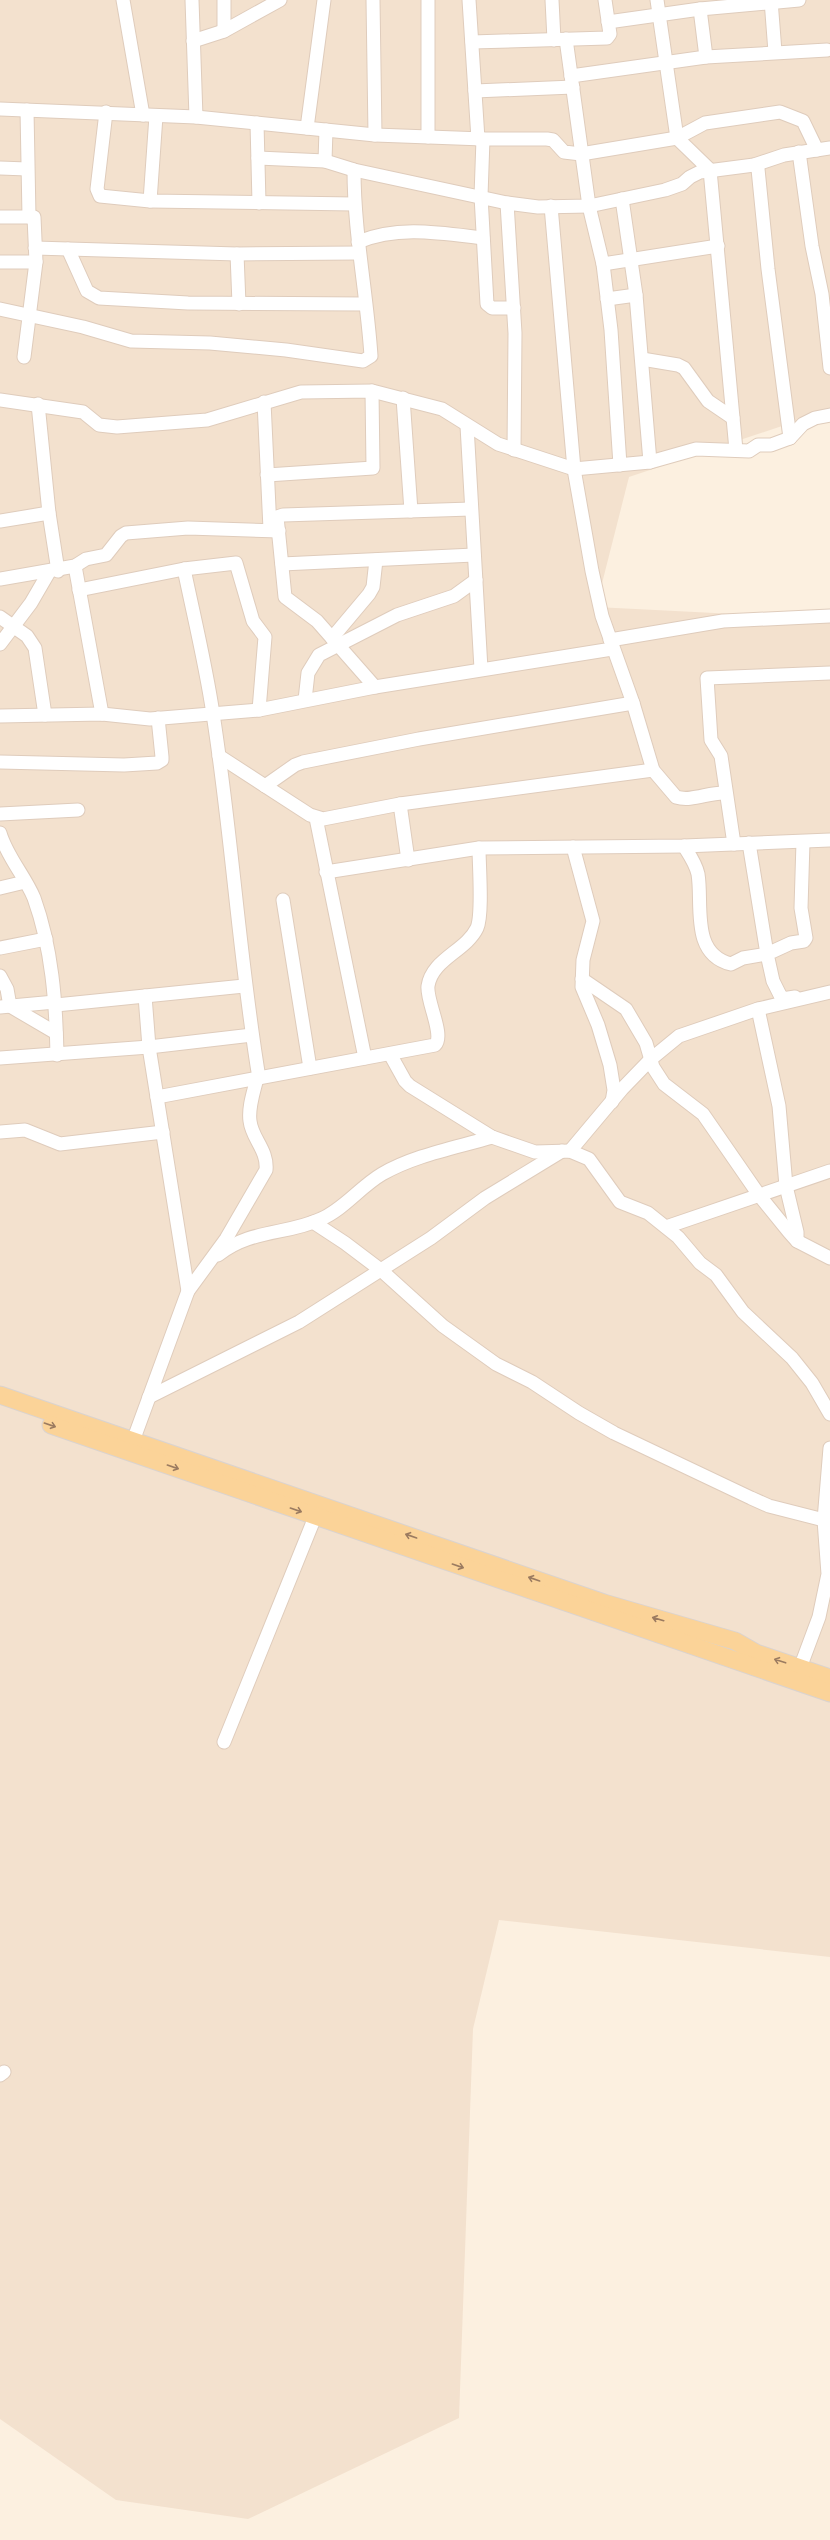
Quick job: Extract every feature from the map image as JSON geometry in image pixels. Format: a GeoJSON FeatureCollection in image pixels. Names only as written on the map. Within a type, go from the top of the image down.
{"type":"FeatureCollection","features":[{"type":"Feature","properties":{"kind":"main road"},"geometry":{"type":"LineString","coordinates":[[0,1395],[604,1603],[735,1641],[756,1653],[830,1678]]}},
{"type":"Feature","properties":{"kind":"main road"},"geometry":{"type":"LineString","coordinates":[[0,1408],[830,1693]]}},
{"type":"Feature","properties":{"kind":"street"},"geometry":{"type":"LineString","coordinates":[[122,0],[149,115],[150,201]]}},
{"type":"Feature","properties":{"kind":"street"},"geometry":{"type":"LineString","coordinates":[[192,0],[196,117]]}},
{"type":"Feature","properties":{"kind":"street"},"geometry":{"type":"LineString","coordinates":[[224,0],[224,31]]}},
{"type":"Feature","properties":{"kind":"street"},"geometry":{"type":"LineString","coordinates":[[307,128],[324,0]]}},
{"type":"Feature","properties":{"kind":"street"},"geometry":{"type":"LineString","coordinates":[[373,0],[375,135]]}},
{"type":"Feature","properties":{"kind":"street"},"geometry":{"type":"LineString","coordinates":[[428,0],[428,137]]}},
{"type":"Feature","properties":{"kind":"street"},"geometry":{"type":"LineString","coordinates":[[469,0],[475,91],[481,139],[481,196],[487,304],[492,308],[514,308]]}},
{"type":"Feature","properties":{"kind":"street"},"geometry":{"type":"LineString","coordinates":[[552,0],[560,39],[572,82],[588,206],[603,264],[620,465]]}},
{"type":"Feature","properties":{"kind":"street"},"geometry":{"type":"LineString","coordinates":[[472,42],[607,38],[610,34],[605,0]]}},
{"type":"Feature","properties":{"kind":"street"},"geometry":{"type":"LineString","coordinates":[[657,0],[677,138],[710,170],[736,450]]}},
{"type":"Feature","properties":{"kind":"street"},"geometry":{"type":"LineString","coordinates":[[608,22],[700,9],[771,1],[799,0]]}},
{"type":"Feature","properties":{"kind":"street"},"geometry":{"type":"LineString","coordinates":[[193,41],[224,31],[277,1]]}},
{"type":"Feature","properties":{"kind":"street"},"geometry":{"type":"LineString","coordinates":[[771,1],[774,52]]}},
{"type":"Feature","properties":{"kind":"street"},"geometry":{"type":"LineString","coordinates":[[700,9],[706,57]]}},
{"type":"Feature","properties":{"kind":"street"},"geometry":{"type":"LineString","coordinates":[[475,91],[572,82],[665,63],[706,57],[827,50]]}},
{"type":"Feature","properties":{"kind":"street"},"geometry":{"type":"LineString","coordinates":[[0,109],[106,112],[196,117],[375,135],[481,139],[548,139],[552,140],[564,152],[581,154],[677,138],[705,124],[780,112],[803,121],[824,149]]}},
{"type":"Feature","properties":{"kind":"street"},"geometry":{"type":"LineString","coordinates":[[27,110],[29,217]]}},
{"type":"Feature","properties":{"kind":"street"},"geometry":{"type":"LineString","coordinates":[[106,112],[98,193],[100,196],[150,201],[354,204]]}},
{"type":"Feature","properties":{"kind":"street"},"geometry":{"type":"LineString","coordinates":[[257,123],[259,203]]}},
{"type":"Feature","properties":{"kind":"street"},"geometry":{"type":"LineString","coordinates":[[325,161],[326,130]]}},
{"type":"Feature","properties":{"kind":"street"},"geometry":{"type":"LineString","coordinates":[[258,158],[325,161],[354,170],[481,196],[507,203],[551,206],[588,206],[665,190],[682,184],[694,174],[710,170],[754,165],[799,152],[824,149]]}},
{"type":"Feature","properties":{"kind":"street"},"geometry":{"type":"LineString","coordinates":[[799,152],[812,246],[822,294],[830,368]]}},
{"type":"Feature","properties":{"kind":"street"},"geometry":{"type":"LineString","coordinates":[[754,165],[758,169],[768,269],[790,438]]}},
{"type":"Feature","properties":{"kind":"street"},"geometry":{"type":"LineString","coordinates":[[0,168],[27,168]]}},
{"type":"Feature","properties":{"kind":"street"},"geometry":{"type":"LineString","coordinates":[[0,309],[130,341],[210,343],[286,350],[363,361],[371,356],[368,314],[364,304],[354,204],[354,170]]}},
{"type":"Feature","properties":{"kind":"street"},"geometry":{"type":"LineString","coordinates":[[622,199],[636,295],[650,462]]}},
{"type":"Feature","properties":{"kind":"street"},"geometry":{"type":"LineString","coordinates":[[507,203],[514,308],[514,450]]}},
{"type":"Feature","properties":{"kind":"street"},"geometry":{"type":"LineString","coordinates":[[551,206],[574,469],[592,571],[611,644],[633,703],[652,770],[676,797],[687,798],[716,792],[725,793]]}},
{"type":"Feature","properties":{"kind":"street"},"geometry":{"type":"LineString","coordinates":[[0,217],[34,217],[36,262],[24,357]]}},
{"type":"Feature","properties":{"kind":"street"},"geometry":{"type":"LineString","coordinates":[[35,248],[237,254],[358,247],[378,235],[422,230],[483,238]]}},
{"type":"Feature","properties":{"kind":"street"},"geometry":{"type":"LineString","coordinates":[[603,264],[718,246]]}},
{"type":"Feature","properties":{"kind":"street"},"geometry":{"type":"LineString","coordinates":[[68,249],[87,291],[94,296],[239,304],[364,304]]}},
{"type":"Feature","properties":{"kind":"street"},"geometry":{"type":"LineString","coordinates":[[237,254],[239,304]]}},
{"type":"Feature","properties":{"kind":"street"},"geometry":{"type":"LineString","coordinates":[[0,262],[36,262]]}},
{"type":"Feature","properties":{"kind":"street"},"geometry":{"type":"LineString","coordinates":[[607,299],[636,295]]}},
{"type":"Feature","properties":{"kind":"street"},"geometry":{"type":"LineString","coordinates":[[642,359],[678,365],[684,368],[708,401],[733,418]]}},
{"type":"Feature","properties":{"kind":"street"},"geometry":{"type":"LineString","coordinates":[[0,400],[38,404],[83,412],[99,425],[116,427],[207,420],[301,392],[372,391],[442,409],[466,426],[493,442],[574,469],[650,462],[696,449],[736,450],[749,452],[758,445],[771,444],[790,438],[803,424],[815,418],[830,415]]}},
{"type":"Feature","properties":{"kind":"street"},"geometry":{"type":"LineString","coordinates":[[267,475],[373,468],[372,391]]}},
{"type":"Feature","properties":{"kind":"street"},"geometry":{"type":"LineString","coordinates":[[402,398],[411,511]]}},
{"type":"Feature","properties":{"kind":"street"},"geometry":{"type":"LineString","coordinates":[[264,402],[267,475],[274,531],[282,564],[284,596],[317,621],[375,687]]}},
{"type":"Feature","properties":{"kind":"street"},"geometry":{"type":"LineString","coordinates":[[0,644],[54,571],[38,404]]}},
{"type":"Feature","properties":{"kind":"street"},"geometry":{"type":"LineString","coordinates":[[466,426],[481,669]]}},
{"type":"Feature","properties":{"kind":"street"},"geometry":{"type":"LineString","coordinates":[[274,531],[277,517],[280,515],[471,509]]}},
{"type":"Feature","properties":{"kind":"street"},"geometry":{"type":"LineString","coordinates":[[0,521],[49,513]]}},
{"type":"Feature","properties":{"kind":"street"},"geometry":{"type":"LineString","coordinates":[[0,579],[54,571],[75,566],[86,559],[106,555],[121,536],[126,533],[188,528],[274,531]]}},
{"type":"Feature","properties":{"kind":"street"},"geometry":{"type":"LineString","coordinates":[[282,564],[474,555]]}},
{"type":"Feature","properties":{"kind":"street"},"geometry":{"type":"LineString","coordinates":[[305,700],[306,681],[312,664],[319,655],[335,641],[369,594],[373,587],[376,560]]}},
{"type":"Feature","properties":{"kind":"street"},"geometry":{"type":"LineString","coordinates":[[79,590],[184,569],[236,563],[253,621],[265,637],[259,710]]}},
{"type":"Feature","properties":{"kind":"street"},"geometry":{"type":"LineString","coordinates":[[75,566],[102,714]]}},
{"type":"Feature","properties":{"kind":"street"},"geometry":{"type":"LineString","coordinates":[[133,1441],[188,1291],[226,1239],[266,1170],[266,1156],[250,1122],[249,1113],[258,1078],[244,986],[231,848],[219,756],[213,713],[184,569]]}},
{"type":"Feature","properties":{"kind":"street"},"geometry":{"type":"LineString","coordinates":[[335,641],[397,615],[454,596],[476,580]]}},
{"type":"Feature","properties":{"kind":"street"},"geometry":{"type":"LineString","coordinates":[[0,616],[12,627],[27,636],[35,648],[45,715]]}},
{"type":"Feature","properties":{"kind":"street"},"geometry":{"type":"LineString","coordinates":[[0,716],[102,714],[158,718],[259,710],[375,687],[481,669],[723,621],[830,616]]}},
{"type":"Feature","properties":{"kind":"street"},"geometry":{"type":"LineString","coordinates":[[734,844],[725,793],[721,756],[711,740],[707,678],[830,673]]}},
{"type":"Feature","properties":{"kind":"street"},"geometry":{"type":"LineString","coordinates":[[265,786],[295,765],[302,762],[419,739],[633,703]]}},
{"type":"Feature","properties":{"kind":"street"},"geometry":{"type":"LineString","coordinates":[[0,762],[124,764],[157,763],[162,756],[158,718]]}},
{"type":"Feature","properties":{"kind":"street"},"geometry":{"type":"LineString","coordinates":[[219,756],[316,818],[400,804],[652,770]]}},
{"type":"Feature","properties":{"kind":"street"},"geometry":{"type":"LineString","coordinates":[[400,804],[408,860]]}},
{"type":"Feature","properties":{"kind":"street"},"geometry":{"type":"LineString","coordinates":[[0,814],[78,810]]}},
{"type":"Feature","properties":{"kind":"street"},"geometry":{"type":"LineString","coordinates":[[316,818],[365,1058]]}},
{"type":"Feature","properties":{"kind":"street"},"geometry":{"type":"LineString","coordinates":[[0,833],[33,897],[46,939],[55,1004],[57,1055]]}},
{"type":"Feature","properties":{"kind":"street"},"geometry":{"type":"LineString","coordinates":[[326,872],[479,848],[684,846],[830,840]]}},
{"type":"Feature","properties":{"kind":"street"},"geometry":{"type":"LineString","coordinates":[[684,846],[697,871],[699,914],[706,946],[721,959],[731,964],[743,958],[767,954],[791,943],[804,941],[806,938],[801,908],[803,842]]}},
{"type":"Feature","properties":{"kind":"street"},"geometry":{"type":"LineString","coordinates":[[749,843],[767,954],[773,981],[782,999],[830,994]]}},
{"type":"Feature","properties":{"kind":"street"},"geometry":{"type":"LineString","coordinates":[[574,847],[593,921],[583,960],[583,992],[598,1025],[610,1066],[614,1090],[611,1104]]}},
{"type":"Feature","properties":{"kind":"street"},"geometry":{"type":"LineString","coordinates":[[157,1096],[432,1046],[437,1042],[438,1036],[428,986],[437,967],[462,945],[477,927],[479,848]]}},
{"type":"Feature","properties":{"kind":"street"},"geometry":{"type":"LineString","coordinates":[[0,888],[25,882]]}},
{"type":"Feature","properties":{"kind":"street"},"geometry":{"type":"LineString","coordinates":[[283,900],[310,1068]]}},
{"type":"Feature","properties":{"kind":"street"},"geometry":{"type":"LineString","coordinates":[[0,948],[46,939]]}},
{"type":"Feature","properties":{"kind":"street"},"geometry":{"type":"LineString","coordinates":[[0,976],[7,989],[5,1006]]}},
{"type":"Feature","properties":{"kind":"street"},"geometry":{"type":"LineString","coordinates":[[582,979],[626,1009],[646,1042],[651,1059],[664,1084],[703,1114],[759,1195],[797,1241],[830,1258]]}},
{"type":"Feature","properties":{"kind":"street"},"geometry":{"type":"LineString","coordinates":[[5,1006],[55,1004],[244,986]]}},
{"type":"Feature","properties":{"kind":"street"},"geometry":{"type":"LineString","coordinates":[[149,1397],[299,1322],[382,1271],[485,1198],[566,1151],[651,1059],[685,1033],[758,1009],[814,995]]}},
{"type":"Feature","properties":{"kind":"street"},"geometry":{"type":"LineString","coordinates":[[145,996],[149,1047],[188,1291]]}},
{"type":"Feature","properties":{"kind":"street"},"geometry":{"type":"LineString","coordinates":[[5,1006],[56,1033]]}},
{"type":"Feature","properties":{"kind":"street"},"geometry":{"type":"LineString","coordinates":[[758,1009],[779,1106],[786,1186],[797,1232],[797,1241]]}},
{"type":"Feature","properties":{"kind":"street"},"geometry":{"type":"LineString","coordinates":[[0,1058],[57,1055],[149,1047],[252,1035]]}},
{"type":"Feature","properties":{"kind":"street"},"geometry":{"type":"LineString","coordinates":[[390,1054],[405,1081],[410,1086],[492,1137],[535,1152],[566,1151],[589,1159],[620,1202],[641,1209],[666,1227],[720,1279],[743,1312],[792,1358],[812,1383],[830,1414]]}},
{"type":"Feature","properties":{"kind":"street"},"geometry":{"type":"LineString","coordinates":[[0,1132],[25,1130],[60,1144],[163,1132]]}},
{"type":"Feature","properties":{"kind":"street"},"geometry":{"type":"LineString","coordinates":[[208,1264],[226,1249],[248,1238],[323,1219],[366,1184],[398,1166],[492,1137]]}},
{"type":"Feature","properties":{"kind":"street"},"geometry":{"type":"LineString","coordinates":[[666,1227],[830,1171]]}},
{"type":"Feature","properties":{"kind":"street"},"geometry":{"type":"LineString","coordinates":[[313,1222],[345,1243],[382,1271],[443,1326],[496,1364],[532,1382],[579,1414],[614,1433],[751,1498],[770,1506],[824,1520]]}},
{"type":"Feature","properties":{"kind":"street"},"geometry":{"type":"LineString","coordinates":[[800,1668],[819,1617],[828,1574],[824,1520],[830,1448]]}},
{"type":"Feature","properties":{"kind":"street"},"geometry":{"type":"LineString","coordinates":[[224,1742],[315,1517]]}},
{"type":"Feature","properties":{"kind":"shaded area"},"geometry":{"type":"Polygon","coordinates":[[[0,0],[830,0],[830,418],[788,424],[629,477],[596,607],[830,619],[830,1957],[499,1920],[473,2029],[459,2418],[248,2519],[116,2500],[0,2419],[0,0]]]}}]}
